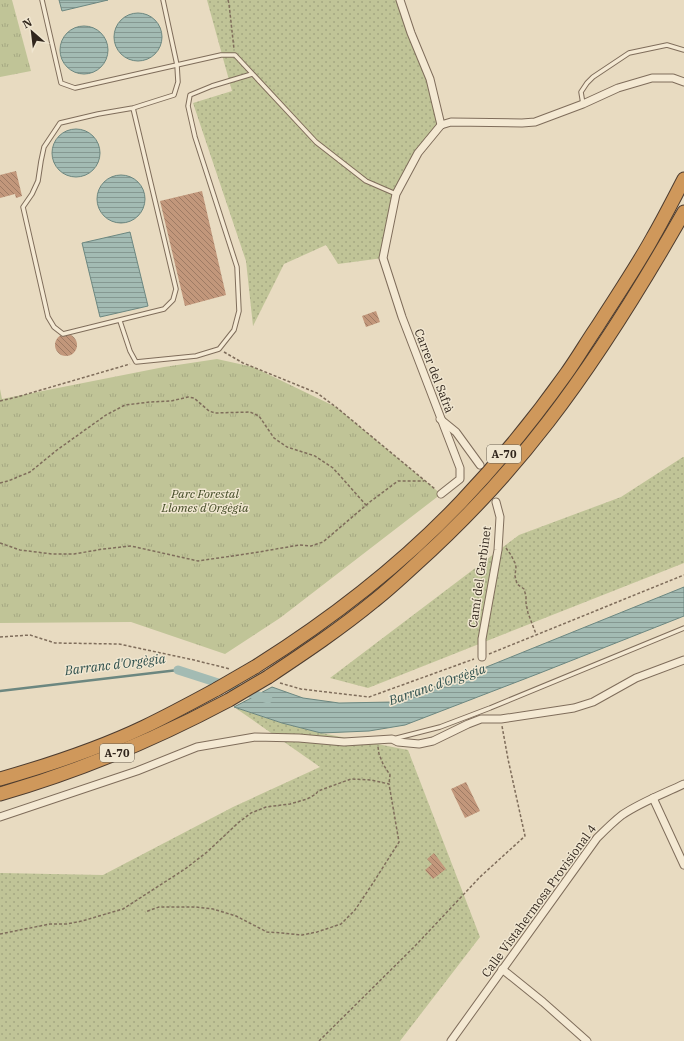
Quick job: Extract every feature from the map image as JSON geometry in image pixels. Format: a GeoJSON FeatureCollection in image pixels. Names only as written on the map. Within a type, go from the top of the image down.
{"type":"FeatureCollection","features":[{"type":"Feature","properties":{"kind":"highway","name":"A-70"},"geometry":{"type":"LineString","coordinates":[[0,779],[32,770],[143,728],[217,689],[289,646],[321,624],[390,570],[460,503],[525,429],[566,373],[612,304],[653,237],[684,179]]}},
{"type":"Feature","properties":{"kind":"highway","name":"A-70"},"geometry":{"type":"LineString","coordinates":[[0,794],[34,784],[106,758],[172,729],[229,700],[273,680],[375,601],[456,526],[503,476],[548,422],[601,347],[635,295],[684,212]]}},
{"type":"Feature","properties":{"kind":"street"},"geometry":{"type":"LineString","coordinates":[[400,0],[411,33],[430,79],[441,125],[451,122],[535,122],[583,104],[618,88],[652,78],[673,78],[684,82]]}},
{"type":"Feature","properties":{"kind":"street","name":"Carrer del Safrà"},"geometry":{"type":"LineString","coordinates":[[441,125],[418,153],[396,194],[383,258],[402,317],[460,468],[460,479],[441,494]]}},
{"type":"Feature","properties":{"kind":"street"},"geometry":{"type":"LineString","coordinates":[[440,419],[456,432],[480,465]]}},
{"type":"Feature","properties":{"kind":"street","name":"Camí del Garbinet"},"geometry":{"type":"LineString","coordinates":[[482,656],[482,639],[498,550],[500,517],[496,502]]}},
{"type":"Feature","properties":{"kind":"street"},"geometry":{"type":"LineString","coordinates":[[0,817],[136,771],[197,747],[255,737],[299,738],[344,742],[392,739],[405,744],[419,744],[432,741],[481,719],[501,719],[574,708],[593,702],[636,678],[684,660]]}},
{"type":"Feature","properties":{"kind":"street","name":"Calle Vistahermosa Provisional 4"},"geometry":{"type":"LineString","coordinates":[[451,1041],[597,838],[623,814],[684,784]]}},
{"type":"Feature","properties":{"kind":"street"},"geometry":{"type":"LineString","coordinates":[[653,798],[684,865]]}},
{"type":"Feature","properties":{"kind":"street"},"geometry":{"type":"LineString","coordinates":[[502,969],[543,1002],[587,1041]]}},
{"type":"Feature","properties":{"kind":"lane"},"geometry":{"type":"LineString","coordinates":[[42,0],[61,84],[75,88],[221,55],[234,55],[316,142],[366,181],[396,194]]}},
{"type":"Feature","properties":{"kind":"lane"},"geometry":{"type":"LineString","coordinates":[[133,108],[176,289],[173,300],[164,309],[63,334],[54,327],[48,318],[23,206],[32,194],[38,181],[44,147],[60,123],[133,108],[174,95],[178,82],[177,65],[162,0]]}},
{"type":"Feature","properties":{"kind":"lane"},"geometry":{"type":"LineString","coordinates":[[583,104],[582,92],[587,83],[593,77],[629,53],[667,45],[684,50]]}},
{"type":"Feature","properties":{"kind":"lane"},"geometry":{"type":"LineString","coordinates":[[120,321],[130,351],[136,362],[196,356],[219,349],[234,330],[240,311],[237,267],[195,137],[188,106],[190,95],[212,86],[252,74]]}},
{"type":"Feature","properties":{"kind":"lane"},"geometry":{"type":"LineString","coordinates":[[392,739],[440,727],[490,708],[684,628]]}},
{"type":"Feature","properties":{"kind":"path"},"geometry":{"type":"LineString","coordinates":[[228,0],[234,55]]}},
{"type":"Feature","properties":{"kind":"path"},"geometry":{"type":"LineString","coordinates":[[219,349],[243,363],[317,393],[441,494]]}},
{"type":"Feature","properties":{"kind":"path"},"geometry":{"type":"LineString","coordinates":[[0,401],[136,362]]}},
{"type":"Feature","properties":{"kind":"path"},"geometry":{"type":"LineString","coordinates":[[0,483],[30,472],[57,450],[100,420],[125,405],[171,401],[188,397],[194,398],[215,413],[250,412],[259,416],[274,438],[287,447],[315,456],[333,468],[366,505]]}},
{"type":"Feature","properties":{"kind":"path"},"geometry":{"type":"LineString","coordinates":[[0,543],[20,550],[52,554],[74,554],[103,548],[131,546],[198,561],[299,545],[311,546],[323,542],[366,505],[398,481],[424,481]]}},
{"type":"Feature","properties":{"kind":"path"},"geometry":{"type":"LineString","coordinates":[[499,534],[515,562],[515,576],[517,584],[524,589],[528,613],[536,635]]}},
{"type":"Feature","properties":{"kind":"path"},"geometry":{"type":"LineString","coordinates":[[273,680],[301,689],[369,697],[536,635],[684,574]]}},
{"type":"Feature","properties":{"kind":"path"},"geometry":{"type":"LineString","coordinates":[[0,637],[30,635],[55,643],[119,644],[194,660],[232,670]]}},
{"type":"Feature","properties":{"kind":"path"},"geometry":{"type":"LineString","coordinates":[[319,1041],[415,946],[480,877],[524,836],[501,719]]}},
{"type":"Feature","properties":{"kind":"path"},"geometry":{"type":"LineString","coordinates":[[145,912],[159,907],[196,907],[213,909],[236,916],[268,932],[282,932],[302,935],[341,924],[355,910],[399,842],[389,784],[390,775],[379,754],[377,739]]}},
{"type":"Feature","properties":{"kind":"path"},"geometry":{"type":"LineString","coordinates":[[0,934],[50,924],[66,924],[82,921],[123,909],[185,869],[207,852],[251,812],[266,807],[290,804],[307,799],[316,794],[318,791],[351,779],[371,780],[389,784]]}},
{"type":"Feature","properties":{"kind":"green space"},"geometry":{"type":"Polygon","coordinates":[[[0,0],[12,0],[31,71],[0,77],[0,0]]]}},
{"type":"Feature","properties":{"kind":"green space"},"geometry":{"type":"Polygon","coordinates":[[[207,0],[400,0],[430,79],[441,125],[418,153],[396,194],[383,258],[338,264],[326,245],[284,264],[253,326],[246,261],[193,103],[232,91],[207,0]]]}},
{"type":"Feature","properties":{"kind":"green space","name":"Parc Forestal Llomes d'Orgègia"},"geometry":{"type":"Polygon","coordinates":[[[217,359],[253,367],[336,407],[441,494],[280,618],[225,654],[131,622],[0,623],[0,389],[2,399],[164,367],[217,359]]]}},
{"type":"Feature","properties":{"kind":"green space"},"geometry":{"type":"Polygon","coordinates":[[[683,457],[684,563],[368,688],[330,678],[519,535],[621,497],[683,457]]]}},
{"type":"Feature","properties":{"kind":"green space"},"geometry":{"type":"Polygon","coordinates":[[[234,707],[282,723],[321,733],[408,750],[480,937],[400,1041],[0,1041],[0,873],[103,875],[233,807],[320,767],[234,707]]]}},
{"type":"Feature","properties":{"kind":"water"},"geometry":{"type":"Polygon","coordinates":[[[59,0],[108,0],[62,11],[59,0]]]}},
{"type":"Feature","properties":{"kind":"water"},"geometry":{"type":"Polygon","coordinates":[[[138,13],[147,15],[155,20],[160,28],[162,37],[160,46],[155,54],[147,59],[138,61],[129,59],[121,54],[116,46],[114,37],[116,28],[121,20],[129,15],[138,13]]]}},
{"type":"Feature","properties":{"kind":"water"},"geometry":{"type":"Polygon","coordinates":[[[84,26],[93,28],[101,33],[106,41],[108,50],[106,59],[101,67],[93,72],[84,74],[75,72],[67,67],[62,59],[60,50],[62,41],[67,33],[75,28],[84,26]]]}},
{"type":"Feature","properties":{"kind":"water"},"geometry":{"type":"Polygon","coordinates":[[[76,129],[85,131],[93,136],[98,144],[100,153],[98,162],[93,170],[85,175],[76,177],[67,175],[59,170],[54,162],[52,153],[54,144],[59,136],[67,131],[76,129]]]}},
{"type":"Feature","properties":{"kind":"water"},"geometry":{"type":"Polygon","coordinates":[[[121,175],[130,177],[138,182],[143,190],[145,199],[143,208],[138,216],[130,221],[121,223],[112,221],[104,216],[99,208],[97,199],[99,190],[104,182],[112,177],[121,175]]]}},
{"type":"Feature","properties":{"kind":"water"},"geometry":{"type":"Polygon","coordinates":[[[130,232],[148,306],[100,317],[82,243],[130,232]]]}},
{"type":"Feature","properties":{"kind":"water"},"geometry":{"type":"Polygon","coordinates":[[[684,587],[684,616],[405,725],[369,731],[321,733],[282,723],[234,707],[272,687],[303,698],[339,703],[394,702],[474,672],[684,587]]]}},
{"type":"Feature","properties":{"kind":"building"},"geometry":{"type":"Polygon","coordinates":[[[16,171],[22,196],[16,198],[15,194],[0,198],[0,175],[16,171]]]}},
{"type":"Feature","properties":{"kind":"building"},"geometry":{"type":"Polygon","coordinates":[[[202,191],[226,295],[185,306],[160,201],[202,191]]]}},
{"type":"Feature","properties":{"kind":"building"},"geometry":{"type":"Polygon","coordinates":[[[376,311],[380,322],[366,327],[362,316],[376,311]]]}},
{"type":"Feature","properties":{"kind":"building"},"geometry":{"type":"Polygon","coordinates":[[[62,334],[70,334],[77,341],[77,349],[70,356],[62,356],[55,349],[55,341],[62,334]]]}},
{"type":"Feature","properties":{"kind":"building"},"geometry":{"type":"Polygon","coordinates":[[[466,782],[480,811],[465,818],[451,789],[466,782]]]}},
{"type":"Feature","properties":{"kind":"building"},"geometry":{"type":"Polygon","coordinates":[[[434,853],[446,869],[433,879],[425,870],[432,864],[427,859],[434,853]]]}},
{"type":"Feature","properties":{"kind":"waterway","name":"Barranc d'Orgègia"},"geometry":{"type":"LineString","coordinates":[[0,691],[178,670]]}},
{"type":"Feature","properties":{"kind":"waterway","name":"Barranc d'Orgègia"},"geometry":{"type":"LineString","coordinates":[[178,670],[268,699]]}}]}
